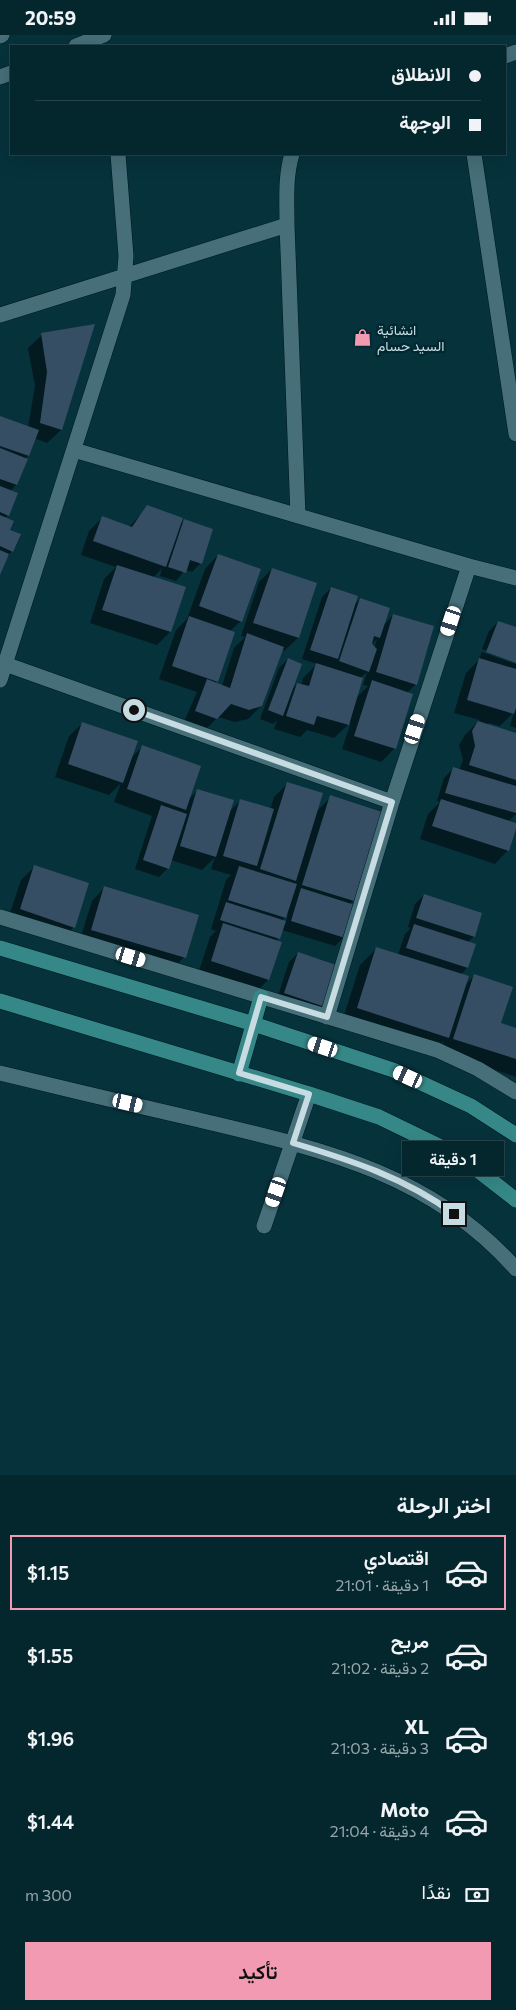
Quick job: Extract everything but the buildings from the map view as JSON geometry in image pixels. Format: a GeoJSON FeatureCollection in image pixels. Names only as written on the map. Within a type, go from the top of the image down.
{"type":"FeatureCollection","features":[{"type":"Feature","properties":{"kind":"main road"},"geometry":{"type":"LineString","coordinates":[[0,948],[254,1024],[393,1070],[471,1106],[516,1135]]}},
{"type":"Feature","properties":{"kind":"main road"},"geometry":{"type":"LineString","coordinates":[[239,1073],[261,997]]}},
{"type":"Feature","properties":{"kind":"main road"},"geometry":{"type":"LineString","coordinates":[[0,1001],[309,1094],[379,1117],[445,1149],[475,1168],[516,1200]]}},
{"type":"Feature","properties":{"kind":"street"},"geometry":{"type":"LineString","coordinates":[[79,45],[105,35]]}},
{"type":"Feature","properties":{"kind":"street"},"geometry":{"type":"LineString","coordinates":[[0,680],[118,315],[126,274],[118,155]]}},
{"type":"Feature","properties":{"kind":"street"},"geometry":{"type":"LineString","coordinates":[[292,155],[288,167],[286,225],[298,516]]}},
{"type":"Feature","properties":{"kind":"street"},"geometry":{"type":"LineString","coordinates":[[474,155],[516,434]]}},
{"type":"Feature","properties":{"kind":"street"},"geometry":{"type":"LineString","coordinates":[[0,315],[286,225]]}},
{"type":"Feature","properties":{"kind":"street"},"geometry":{"type":"LineString","coordinates":[[74,450],[469,566],[516,578]]}},
{"type":"Feature","properties":{"kind":"street"},"geometry":{"type":"LineString","coordinates":[[327,1017],[392,802],[469,566]]}},
{"type":"Feature","properties":{"kind":"street"},"geometry":{"type":"LineString","coordinates":[[5,664],[392,802]]}},
{"type":"Feature","properties":{"kind":"street"},"geometry":{"type":"LineString","coordinates":[[0,917],[437,1050],[478,1069],[516,1092]]}},
{"type":"Feature","properties":{"kind":"street"},"geometry":{"type":"LineString","coordinates":[[0,1073],[293,1143],[355,1161],[399,1180],[441,1205],[472,1228],[516,1269]]}},
{"type":"Feature","properties":{"kind":"street"},"geometry":{"type":"LineString","coordinates":[[264,1226],[309,1094]]}},
{"type":"Feature","properties":{"kind":"place","name":"انشائية السيد حسام"},"geometry":{"type":"Point","coordinates":[363,337]}},
{"type":"Feature","properties":{"kind":"route"},"geometry":{"type":"LineString","coordinates":[[134,710],[392,802],[327,1017],[261,997],[239,1073],[309,1094],[293,1143],[355,1161],[399,1180],[454,1214]]}}]}
